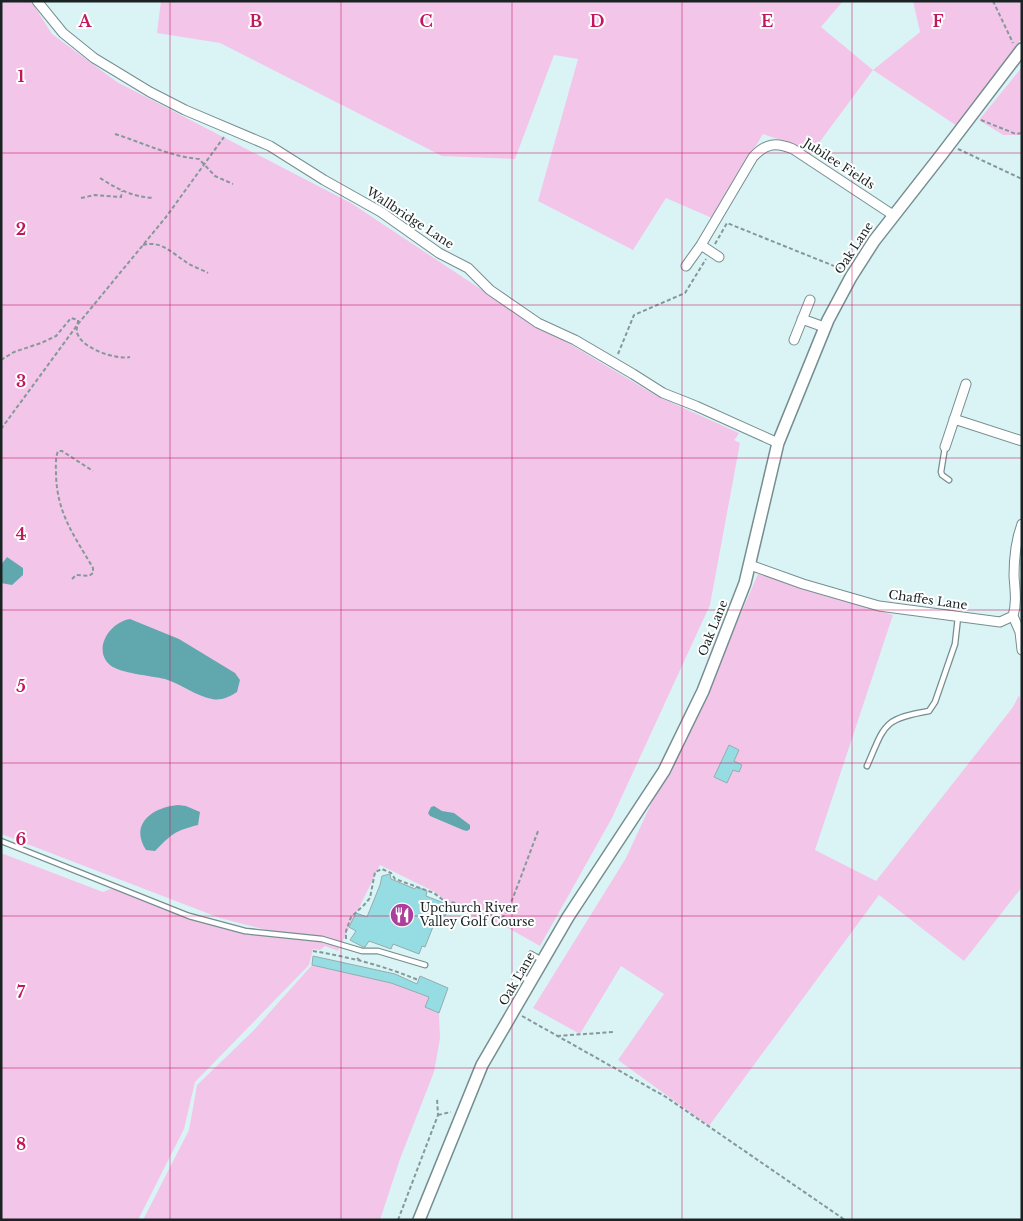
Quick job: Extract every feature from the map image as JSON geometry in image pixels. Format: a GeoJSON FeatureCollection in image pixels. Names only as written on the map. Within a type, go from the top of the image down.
{"type":"FeatureCollection","features":[{"type":"Feature","properties":{"kind":"street","name":"Wallbridge Lane"},"geometry":{"type":"LineString","coordinates":[[37,1],[63,33],[94,58],[150,92],[185,110],[270,146],[324,180],[381,212],[439,252],[468,268],[490,290],[538,323],[575,340],[663,393],[778,443]]}},
{"type":"Feature","properties":{"kind":"street","name":"Oak Lane"},"geometry":{"type":"LineString","coordinates":[[419,1220],[482,1065],[568,918],[664,771],[703,691],[737,607],[750,565],[778,443],[824,327],[853,274],[874,241],[1020,52]]}},
{"type":"Feature","properties":{"kind":"street","name":"Jubilee Fields"},"geometry":{"type":"LineString","coordinates":[[686,266],[701,246],[753,157],[764,147],[781,144],[793,149],[894,215]]}},
{"type":"Feature","properties":{"kind":"street"},"geometry":{"type":"LineString","coordinates":[[701,246],[715,254]]}},
{"type":"Feature","properties":{"kind":"street"},"geometry":{"type":"LineString","coordinates":[[794,340],[810,300]]}},
{"type":"Feature","properties":{"kind":"street"},"geometry":{"type":"LineString","coordinates":[[802,320],[824,327]]}},
{"type":"Feature","properties":{"kind":"street"},"geometry":{"type":"LineString","coordinates":[[945,447],[966,384]]}},
{"type":"Feature","properties":{"kind":"street"},"geometry":{"type":"LineString","coordinates":[[954,419],[1022,441]]}},
{"type":"Feature","properties":{"kind":"street"},"geometry":{"type":"LineString","coordinates":[[1022,524],[1018,534],[1014,573],[1017,622],[1022,650]]}},
{"type":"Feature","properties":{"kind":"street","name":"Chaffes Lane"},"geometry":{"type":"LineString","coordinates":[[750,565],[803,584],[880,606],[1000,622],[1017,622]]}},
{"type":"Feature","properties":{"kind":"lane"},"geometry":{"type":"LineString","coordinates":[[945,447],[941,472],[949,480]]}},
{"type":"Feature","properties":{"kind":"lane"},"geometry":{"type":"LineString","coordinates":[[867,766],[882,730],[893,720],[929,711],[935,702],[955,644],[958,617]]}},
{"type":"Feature","properties":{"kind":"lane"},"geometry":{"type":"LineString","coordinates":[[1,840],[188,916],[245,931],[322,939],[350,948],[378,952],[425,965]]}},
{"type":"Feature","properties":{"kind":"lane"},"geometry":{"type":"LineString","coordinates":[[531,954],[543,961]]}},
{"type":"Feature","properties":{"kind":"lane"},"geometry":{"type":"LineString","coordinates":[[518,975],[531,982]]}},
{"type":"Feature","properties":{"kind":"path"},"geometry":{"type":"LineString","coordinates":[[993,1],[1020,52]]}},
{"type":"Feature","properties":{"kind":"path"},"geometry":{"type":"LineString","coordinates":[[972,116],[1016,134],[1022,133]]}},
{"type":"Feature","properties":{"kind":"path"},"geometry":{"type":"LineString","coordinates":[[1,429],[78,324],[143,246],[230,129]]}},
{"type":"Feature","properties":{"kind":"path"},"geometry":{"type":"LineString","coordinates":[[115,134],[163,152],[181,157],[199,158],[215,176],[234,184]]}},
{"type":"Feature","properties":{"kind":"path"},"geometry":{"type":"LineString","coordinates":[[950,145],[1022,179]]}},
{"type":"Feature","properties":{"kind":"path"},"geometry":{"type":"LineString","coordinates":[[100,178],[136,197],[154,198]]}},
{"type":"Feature","properties":{"kind":"path"},"geometry":{"type":"LineString","coordinates":[[81,198],[95,195],[117,198],[121,197],[122,191]]}},
{"type":"Feature","properties":{"kind":"path"},"geometry":{"type":"LineString","coordinates":[[615,363],[634,315],[685,293],[715,254],[727,223],[853,274]]}},
{"type":"Feature","properties":{"kind":"path"},"geometry":{"type":"LineString","coordinates":[[143,246],[155,244],[163,246],[186,262],[208,273]]}},
{"type":"Feature","properties":{"kind":"path"},"geometry":{"type":"LineString","coordinates":[[1,360],[14,352],[56,336],[71,318],[78,320],[77,334],[88,346],[118,358],[130,357]]}},
{"type":"Feature","properties":{"kind":"path"},"geometry":{"type":"LineString","coordinates":[[72,579],[76,575],[89,576],[93,573],[93,568],[72,536],[61,511],[56,486],[56,456],[58,451],[62,451],[92,471]]}},
{"type":"Feature","properties":{"kind":"path"},"geometry":{"type":"LineString","coordinates":[[350,948],[346,934],[348,922],[354,912],[368,902],[375,872],[378,870],[391,873],[395,879],[434,893],[443,900],[471,907],[489,915],[503,917],[538,831]]}},
{"type":"Feature","properties":{"kind":"path"},"geometry":{"type":"LineString","coordinates":[[313,951],[386,968],[418,980]]}},
{"type":"Feature","properties":{"kind":"path"},"geometry":{"type":"LineString","coordinates":[[514,1011],[666,1097],[845,1220]]}},
{"type":"Feature","properties":{"kind":"path"},"geometry":{"type":"LineString","coordinates":[[557,1036],[613,1032]]}},
{"type":"Feature","properties":{"kind":"path"},"geometry":{"type":"LineString","coordinates":[[398,1220],[438,1115],[437,1098]]}},
{"type":"Feature","properties":{"kind":"shaded area"},"geometry":{"type":"Polygon","coordinates":[[[1,1],[31,1],[52,34],[117,82],[351,203],[541,329],[558,337],[657,396],[739,433],[734,440],[740,443],[710,605],[612,818],[540,946],[510,929],[456,909],[435,892],[380,865],[338,951],[325,946],[320,950],[313,949],[309,965],[195,1082],[184,1129],[138,1220],[1,1220],[1,853],[103,892],[110,889],[116,890],[190,919],[243,933],[298,938],[220,918],[1,834],[1,1]]]}},
{"type":"Feature","properties":{"kind":"shaded area"},"geometry":{"type":"Polygon","coordinates":[[[161,1],[843,1],[821,27],[873,70],[813,151],[763,134],[712,218],[666,198],[633,250],[538,201],[578,59],[554,55],[515,159],[442,156],[220,43],[157,33],[161,1]]]}},
{"type":"Feature","properties":{"kind":"shaded area"},"geometry":{"type":"Polygon","coordinates":[[[913,1],[1022,1],[1022,38],[957,126],[873,70],[920,32],[913,1]]]}},
{"type":"Feature","properties":{"kind":"shaded area"},"geometry":{"type":"Polygon","coordinates":[[[1022,67],[1022,135],[1003,135],[979,120],[1022,67]]]}},
{"type":"Feature","properties":{"kind":"shaded area"},"geometry":{"type":"Polygon","coordinates":[[[758,574],[893,615],[815,850],[876,881],[1013,707],[1019,695],[1022,705],[1022,887],[964,961],[879,895],[709,1126],[618,1060],[664,994],[621,966],[580,1034],[533,1008],[626,858],[693,713],[699,710],[758,574]],[[729,745],[714,777],[727,783],[733,770],[739,772],[742,765],[734,761],[739,750],[729,745]]]}},
{"type":"Feature","properties":{"kind":"shaded area"},"geometry":{"type":"Polygon","coordinates":[[[312,965],[391,983],[429,997],[425,1007],[439,1013],[440,1039],[434,1072],[400,1159],[380,1220],[143,1220],[189,1130],[197,1085],[253,1031],[312,965]]]}},
{"type":"Feature","properties":{"kind":"water"},"geometry":{"type":"Polygon","coordinates":[[[7,557],[23,568],[23,575],[12,585],[1,583],[1,565],[7,557]]]}},
{"type":"Feature","properties":{"kind":"water"},"geometry":{"type":"Polygon","coordinates":[[[130,619],[179,639],[235,673],[240,680],[237,692],[225,698],[212,699],[165,679],[114,668],[105,659],[103,644],[110,631],[116,625],[130,619]]]}},
{"type":"Feature","properties":{"kind":"water"},"geometry":{"type":"Polygon","coordinates":[[[178,805],[200,812],[198,825],[174,834],[155,851],[146,850],[141,841],[140,832],[146,819],[160,809],[178,805]]]}},
{"type":"Feature","properties":{"kind":"water"},"geometry":{"type":"Polygon","coordinates":[[[434,806],[442,811],[454,813],[470,825],[470,829],[467,831],[463,830],[430,816],[428,813],[431,807],[434,806]]]}},
{"type":"Feature","properties":{"kind":"building"},"geometry":{"type":"Polygon","coordinates":[[[729,745],[739,750],[734,761],[742,765],[739,772],[733,770],[727,783],[714,777],[729,745]]]}},
{"type":"Feature","properties":{"kind":"building","name":"Upchurch River Valley Golf Course"},"geometry":{"type":"Polygon","coordinates":[[[390,874],[391,879],[415,889],[416,887],[427,891],[426,896],[449,905],[445,916],[438,914],[425,947],[422,946],[419,954],[393,944],[391,949],[369,941],[363,947],[350,940],[356,931],[349,927],[356,913],[367,917],[382,876],[390,874]]]}},
{"type":"Feature","properties":{"kind":"building"},"geometry":{"type":"Polygon","coordinates":[[[313,956],[395,974],[417,984],[420,976],[448,988],[439,1013],[425,1007],[429,997],[391,983],[312,965],[313,956]]]}},
{"type":"Feature","properties":{"kind":"place","name":"Upchurch River Valley Golf Course"},"geometry":{"type":"Point","coordinates":[402,915]}}]}
